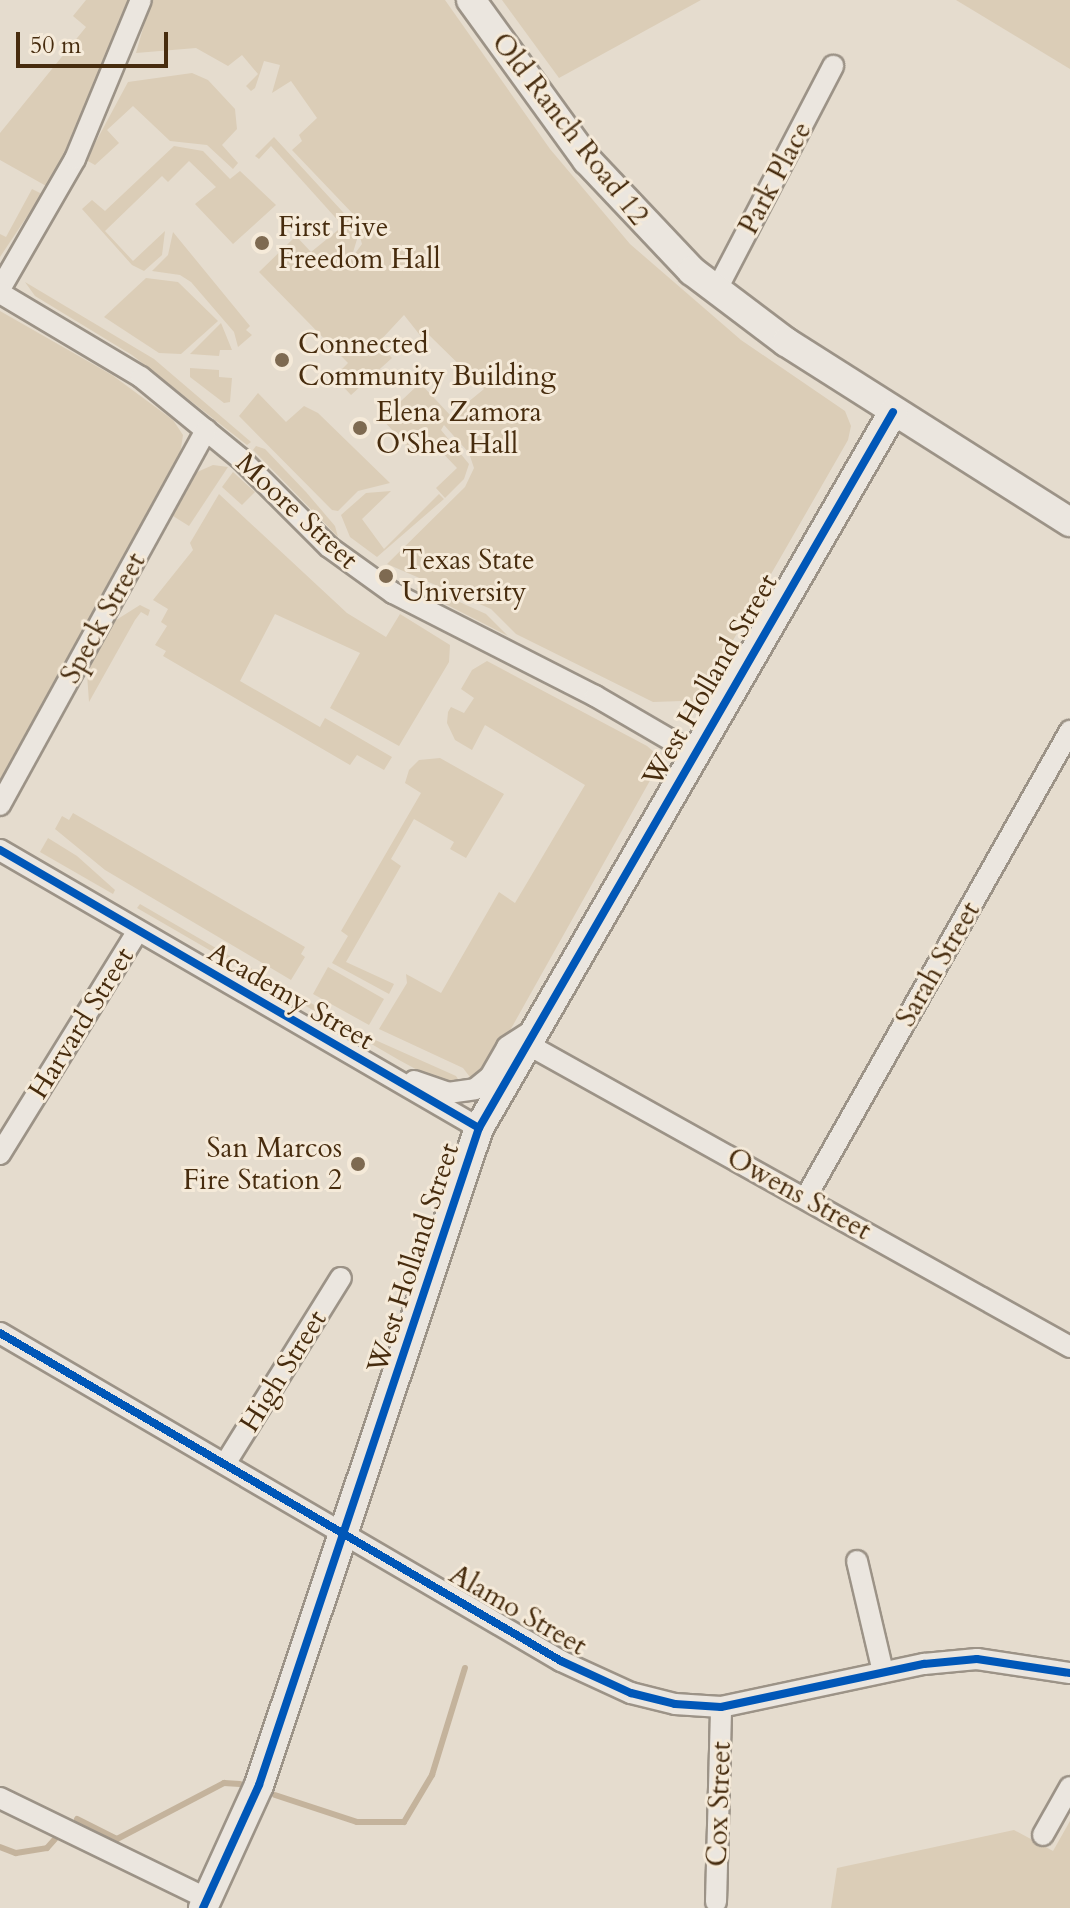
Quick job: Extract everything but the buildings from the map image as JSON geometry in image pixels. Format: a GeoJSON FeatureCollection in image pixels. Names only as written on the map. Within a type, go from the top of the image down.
{"type":"FeatureCollection","features":[{"type":"Feature","properties":{"kind":"street"},"geometry":{"type":"LineString","coordinates":[[0,291],[75,159],[141,0]]}},
{"type":"Feature","properties":{"kind":"street","name":"Old Ranch Road 12"},"geometry":{"type":"LineString","coordinates":[[471,0],[608,185],[716,291],[893,412],[1070,522]]}},
{"type":"Feature","properties":{"kind":"street","name":"Park Place"},"geometry":{"type":"LineString","coordinates":[[716,291],[833,66]]}},
{"type":"Feature","properties":{"kind":"street","name":"Moore Street"},"geometry":{"type":"LineString","coordinates":[[0,291],[98,348],[206,430],[329,547],[380,584],[693,753]]}},
{"type":"Feature","properties":{"kind":"street","name":"West Holland Street"},"geometry":{"type":"LineString","coordinates":[[206,1903],[259,1785],[479,1128],[693,753],[893,412]]}},
{"type":"Feature","properties":{"kind":"street","name":"Speck Street"},"geometry":{"type":"LineString","coordinates":[[0,805],[206,430]]}},
{"type":"Feature","properties":{"kind":"street","name":"Sarah Street"},"geometry":{"type":"LineString","coordinates":[[806,1197],[1070,731]]}},
{"type":"Feature","properties":{"kind":"street","name":"Academy Street"},"geometry":{"type":"LineString","coordinates":[[0,850],[479,1128]]}},
{"type":"Feature","properties":{"kind":"street","name":"Harvard Street"},"geometry":{"type":"LineString","coordinates":[[0,1154],[137,932]]}},
{"type":"Feature","properties":{"kind":"street"},"geometry":{"type":"LineString","coordinates":[[399,1084],[419,1081],[448,1093],[475,1089],[490,1077],[507,1047],[531,1037]]}},
{"type":"Feature","properties":{"kind":"street","name":"Owens Street"},"geometry":{"type":"LineString","coordinates":[[531,1037],[1070,1347]]}},
{"type":"Feature","properties":{"kind":"street","name":"High Street"},"geometry":{"type":"LineString","coordinates":[[225,1464],[341,1278]]}},
{"type":"Feature","properties":{"kind":"street","name":"Alamo Street"},"geometry":{"type":"LineString","coordinates":[[0,1333],[344,1536],[606,1685],[675,1704],[721,1707],[883,1672],[977,1659],[1070,1673]]}},
{"type":"Feature","properties":{"kind":"street"},"geometry":{"type":"LineString","coordinates":[[857,1561],[883,1672]]}},
{"type":"Feature","properties":{"kind":"street","name":"Cox Street"},"geometry":{"type":"LineString","coordinates":[[716,1902],[721,1707]]}},
{"type":"Feature","properties":{"kind":"street"},"geometry":{"type":"LineString","coordinates":[[1043,1835],[1070,1787]]}},
{"type":"Feature","properties":{"kind":"street"},"geometry":{"type":"LineString","coordinates":[[0,1798],[206,1903]]}},
{"type":"Feature","properties":{"kind":"shaded area"},"geometry":{"type":"Polygon","coordinates":[[[86,0],[131,0],[128,19],[48,187],[0,160],[0,133],[86,27],[73,16],[86,0]]]}},
{"type":"Feature","properties":{"kind":"shaded area"},"geometry":{"type":"Polygon","coordinates":[[[151,0],[445,0],[550,149],[630,244],[741,340],[845,411],[851,426],[848,440],[693,710],[685,714],[690,706],[682,701],[653,702],[516,634],[491,609],[387,564],[465,487],[474,468],[469,453],[444,425],[441,430],[469,464],[464,479],[445,498],[436,488],[457,468],[431,441],[415,455],[382,419],[420,383],[451,416],[484,389],[429,335],[423,339],[404,315],[378,343],[392,358],[351,395],[334,377],[348,363],[259,272],[296,236],[311,252],[343,226],[271,146],[259,159],[255,156],[274,137],[353,223],[358,236],[351,259],[362,244],[354,215],[292,150],[302,141],[299,135],[317,118],[291,81],[272,93],[280,65],[264,61],[255,88],[251,91],[246,86],[258,74],[242,55],[228,66],[196,48],[136,53],[151,0]]]}},
{"type":"Feature","properties":{"kind":"shaded area"},"geometry":{"type":"Polygon","coordinates":[[[502,0],[701,0],[559,78],[502,0]]]}},
{"type":"Feature","properties":{"kind":"shaded area"},"geometry":{"type":"Polygon","coordinates":[[[956,0],[1070,0],[1070,69],[956,0]]]}},
{"type":"Feature","properties":{"kind":"shaded area"},"geometry":{"type":"Polygon","coordinates":[[[192,73],[208,80],[235,109],[237,129],[222,145],[238,163],[233,169],[207,145],[170,141],[133,106],[107,130],[119,143],[95,165],[86,160],[128,82],[192,73]]]}},
{"type":"Feature","properties":{"kind":"shaded area"},"geometry":{"type":"Polygon","coordinates":[[[174,146],[203,151],[230,179],[240,171],[276,205],[233,244],[195,204],[216,187],[189,161],[168,182],[162,176],[105,231],[133,261],[165,231],[162,255],[144,271],[132,265],[82,209],[92,200],[105,211],[174,146]]]}},
{"type":"Feature","properties":{"kind":"shaded area"},"geometry":{"type":"Polygon","coordinates":[[[32,189],[42,194],[0,257],[0,234],[6,237],[32,189]]]}},
{"type":"Feature","properties":{"kind":"shaded area"},"geometry":{"type":"Polygon","coordinates":[[[173,232],[250,326],[246,330],[252,335],[238,347],[234,332],[191,282],[180,275],[152,271],[168,255],[173,232]]]}},
{"type":"Feature","properties":{"kind":"shaded area"},"geometry":{"type":"Polygon","coordinates":[[[146,278],[178,282],[218,321],[181,354],[159,353],[104,317],[146,278]]]}},
{"type":"Feature","properties":{"kind":"shaded area"},"geometry":{"type":"Polygon","coordinates":[[[25,282],[154,359],[251,442],[247,445],[132,355],[35,296],[25,282]]]}},
{"type":"Feature","properties":{"kind":"shaded area"},"geometry":{"type":"Polygon","coordinates":[[[0,311],[112,375],[173,420],[183,435],[180,455],[0,780],[0,311]]]}},
{"type":"Feature","properties":{"kind":"shaded area"},"geometry":{"type":"Polygon","coordinates":[[[221,323],[232,350],[220,350],[219,356],[190,354],[221,323]]]}},
{"type":"Feature","properties":{"kind":"shaded area"},"geometry":{"type":"Polygon","coordinates":[[[190,368],[219,370],[219,377],[232,378],[230,402],[224,403],[190,377],[190,368]]]}},
{"type":"Feature","properties":{"kind":"shaded area"},"geometry":{"type":"Polygon","coordinates":[[[258,393],[286,422],[304,406],[318,413],[390,483],[358,491],[338,511],[332,510],[239,416],[258,393]]]}},
{"type":"Feature","properties":{"kind":"shaded area"},"geometry":{"type":"Polygon","coordinates":[[[256,446],[265,449],[306,492],[335,526],[338,537],[253,450],[256,446]]]}},
{"type":"Feature","properties":{"kind":"shaded area"},"geometry":{"type":"Polygon","coordinates":[[[213,465],[228,467],[189,526],[173,516],[175,508],[195,473],[213,465]]]}},
{"type":"Feature","properties":{"kind":"shaded area"},"geometry":{"type":"Polygon","coordinates":[[[233,472],[255,492],[242,505],[222,487],[233,472]]]}},
{"type":"Feature","properties":{"kind":"shaded area"},"geometry":{"type":"Polygon","coordinates":[[[391,491],[362,519],[384,549],[439,494],[444,499],[377,557],[350,537],[341,515],[366,493],[391,491]]]}},
{"type":"Feature","properties":{"kind":"shaded area"},"geometry":{"type":"Polygon","coordinates":[[[219,494],[347,613],[386,637],[400,614],[450,645],[449,662],[399,746],[330,708],[360,653],[275,614],[240,681],[320,727],[325,718],[392,757],[384,770],[357,755],[350,765],[163,656],[166,651],[155,645],[167,626],[161,622],[168,609],[153,600],[193,550],[190,543],[219,494]]]}},
{"type":"Feature","properties":{"kind":"shaded area"},"geometry":{"type":"Polygon","coordinates":[[[422,585],[486,614],[508,636],[416,589],[422,585]]]}},
{"type":"Feature","properties":{"kind":"shaded area"},"geometry":{"type":"Polygon","coordinates":[[[140,605],[150,610],[148,616],[141,612],[135,620],[89,702],[86,660],[105,627],[140,605]]]}},
{"type":"Feature","properties":{"kind":"shaded area"},"geometry":{"type":"Polygon","coordinates":[[[487,661],[647,746],[654,752],[645,768],[652,771],[657,763],[657,768],[489,1068],[473,1081],[463,1068],[379,1029],[407,983],[406,974],[441,993],[499,892],[515,903],[585,785],[485,725],[472,750],[455,740],[447,723],[448,712],[451,707],[464,713],[474,698],[461,689],[472,670],[487,661]]]}},
{"type":"Feature","properties":{"kind":"shaded area"},"geometry":{"type":"Polygon","coordinates":[[[440,758],[504,794],[466,858],[450,849],[454,842],[414,819],[391,859],[401,866],[346,962],[394,984],[389,994],[332,963],[348,936],[341,931],[421,793],[405,783],[409,770],[419,760],[440,758]]]}},
{"type":"Feature","properties":{"kind":"shaded area"},"geometry":{"type":"Polygon","coordinates":[[[73,813],[305,947],[301,954],[305,957],[291,980],[105,870],[55,829],[62,816],[69,820],[73,813]]]}},
{"type":"Feature","properties":{"kind":"shaded area"},"geometry":{"type":"Polygon","coordinates":[[[48,838],[77,856],[115,890],[113,894],[40,852],[48,838]]]}},
{"type":"Feature","properties":{"kind":"shaded area"},"geometry":{"type":"Polygon","coordinates":[[[140,904],[373,1039],[456,1076],[461,1084],[432,1078],[399,1060],[137,908],[140,904]]]}},
{"type":"Feature","properties":{"kind":"shaded area"},"geometry":{"type":"Polygon","coordinates":[[[328,967],[384,999],[369,1025],[313,994],[328,967]]]}},
{"type":"Feature","properties":{"kind":"shaded area"},"geometry":{"type":"Polygon","coordinates":[[[1070,1821],[1070,1908],[831,1908],[837,1868],[1014,1830],[1053,1851],[1070,1821]]]}},
{"type":"Feature","properties":{"kind":"waterway"},"geometry":{"type":"LineString","coordinates":[[275,1795],[357,1822],[404,1822],[432,1775],[465,1668]]}},
{"type":"Feature","properties":{"kind":"waterway"},"geometry":{"type":"LineString","coordinates":[[77,1819],[117,1839],[224,1783],[240,1784]]}},
{"type":"Feature","properties":{"kind":"waterway"},"geometry":{"type":"LineString","coordinates":[[0,1847],[16,1853],[47,1848],[55,1839]]}},
{"type":"Feature","properties":{"kind":"cycle path"},"geometry":{"type":"LineString","coordinates":[[203,1908],[259,1785],[479,1128],[893,412]]}},
{"type":"Feature","properties":{"kind":"cycle path"},"geometry":{"type":"LineString","coordinates":[[0,850],[479,1128]]}},
{"type":"Feature","properties":{"kind":"cycle path"},"geometry":{"type":"LineString","coordinates":[[0,1333],[561,1661],[631,1693],[675,1704],[721,1707],[924,1664],[977,1659],[1070,1673]]}},
{"type":"Feature","properties":{"kind":"place","name":"First Five Freedom Hall"},"geometry":{"type":"Point","coordinates":[262,243]}},
{"type":"Feature","properties":{"kind":"place","name":"Connected Community Building"},"geometry":{"type":"Point","coordinates":[282,360]}},
{"type":"Feature","properties":{"kind":"place","name":"Elena Zamora O'Shea Hall"},"geometry":{"type":"Point","coordinates":[360,428]}},
{"type":"Feature","properties":{"kind":"place","name":"Texas State University"},"geometry":{"type":"Point","coordinates":[386,576]}},
{"type":"Feature","properties":{"kind":"place","name":"San Marcos Fire Station 2"},"geometry":{"type":"Point","coordinates":[358,1164]}}]}
